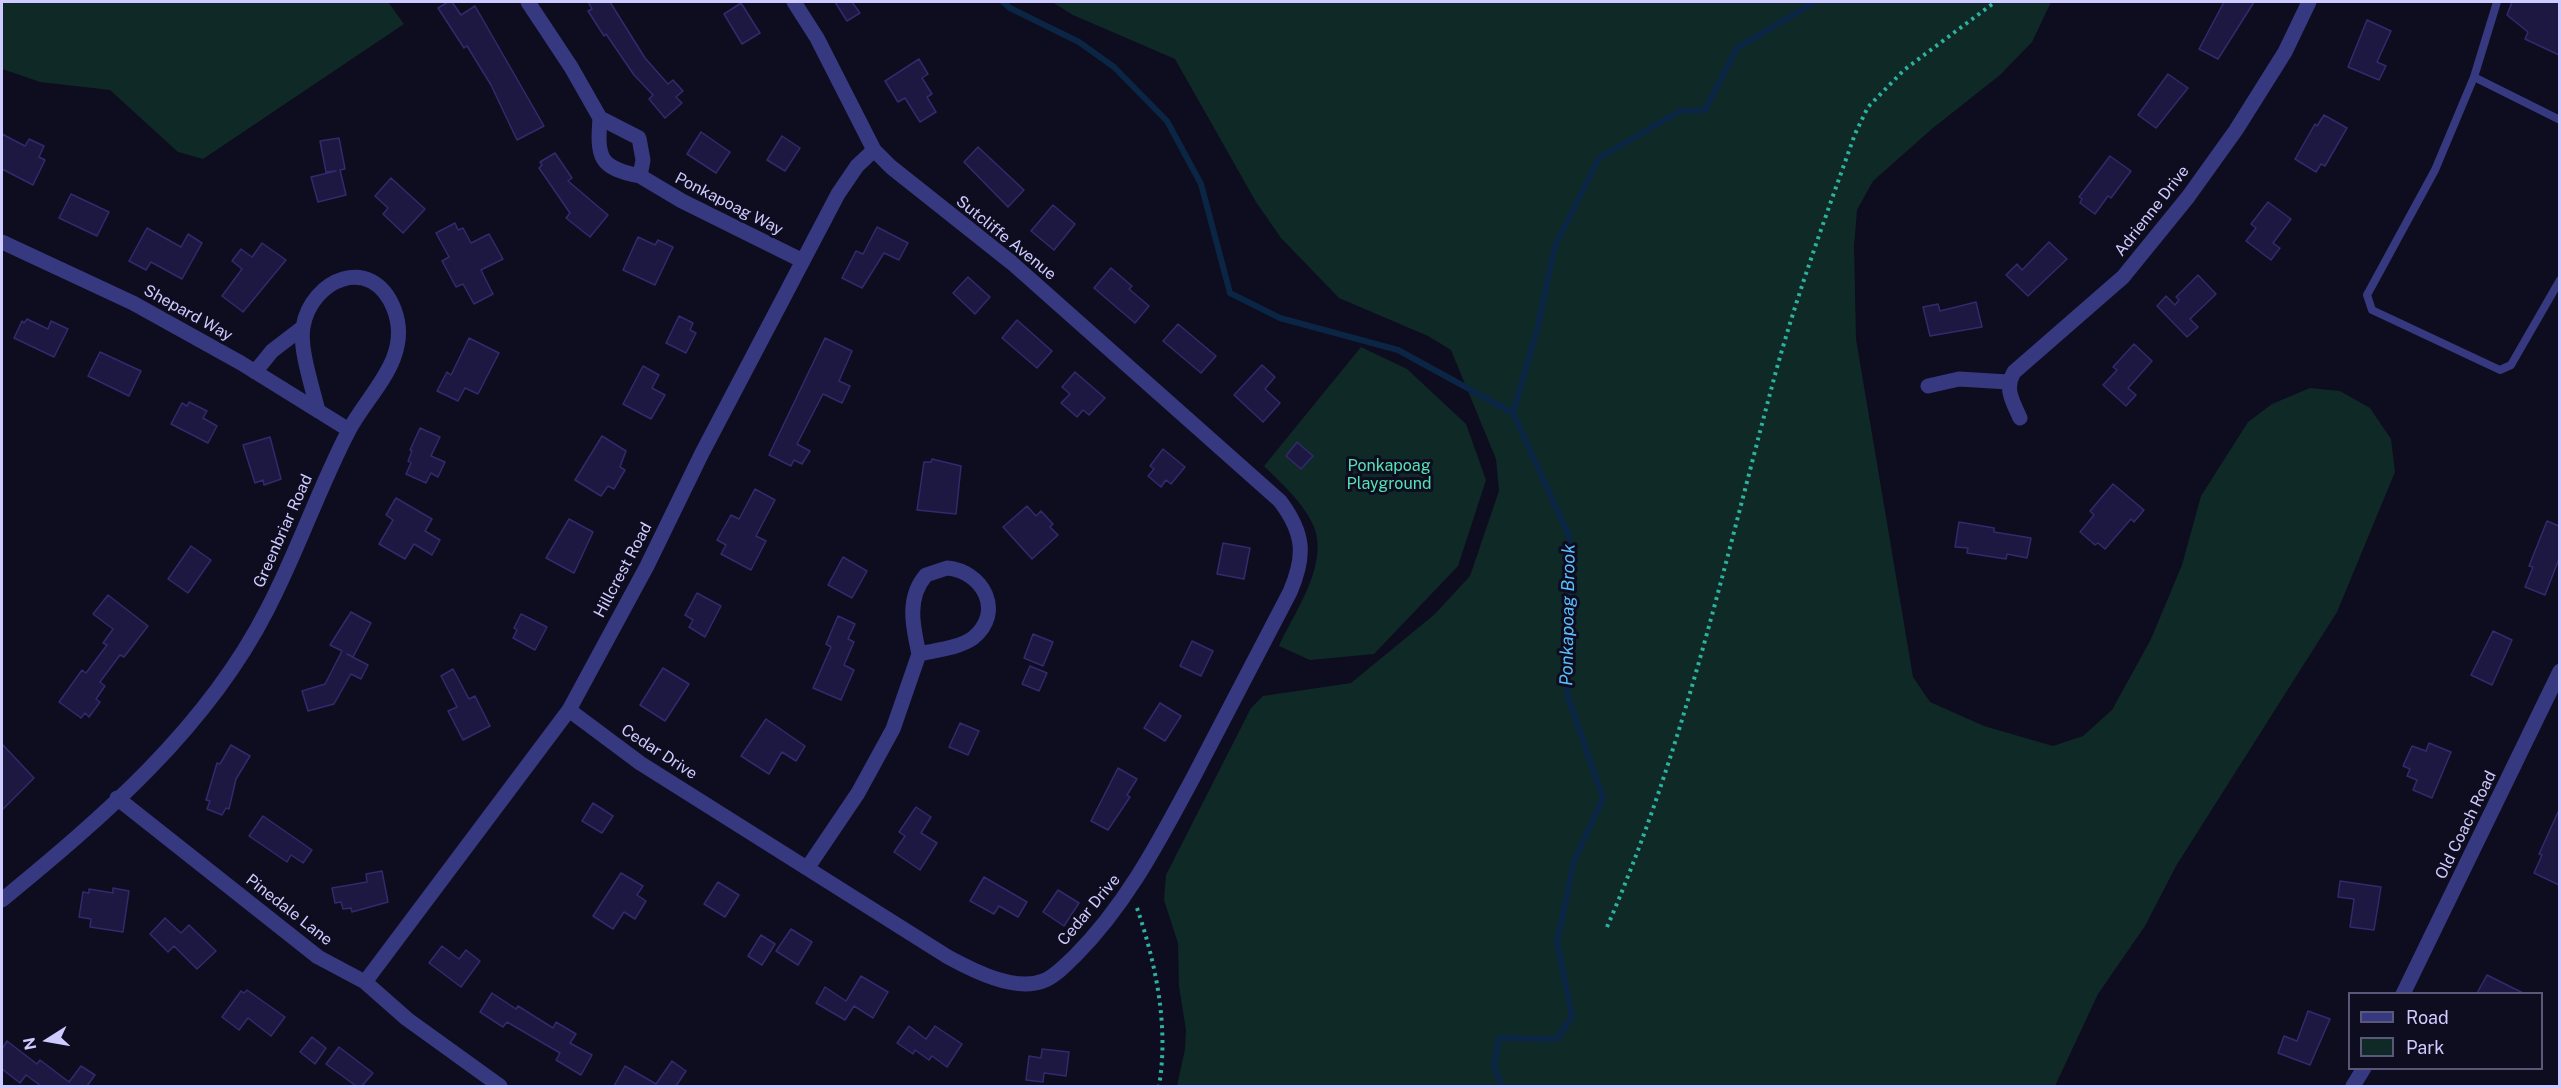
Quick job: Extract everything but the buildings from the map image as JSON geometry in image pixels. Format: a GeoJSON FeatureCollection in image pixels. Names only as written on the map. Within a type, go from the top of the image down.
{"type":"FeatureCollection","features":[{"type":"Feature","properties":{"kind":"street"},"geometry":{"type":"LineString","coordinates":[[528,2],[571,67],[600,118],[639,138],[643,160],[640,176]]}},
{"type":"Feature","properties":{"kind":"street","name":"Sutcliffe Avenue"},"geometry":{"type":"LineString","coordinates":[[794,2],[817,38],[874,150],[891,167],[1012,263],[1242,466]]}},
{"type":"Feature","properties":{"kind":"street","name":"Adrienne Drive"},"geometry":{"type":"LineString","coordinates":[[2008,382],[2014,372],[2123,277],[2188,197],[2236,130],[2285,52],[2309,2]]}},
{"type":"Feature","properties":{"kind":"street","name":"Ponkapoag Way"},"geometry":{"type":"LineString","coordinates":[[600,118],[598,141],[605,164],[614,170],[640,176],[682,201],[803,261]]}},
{"type":"Feature","properties":{"kind":"street","name":"Hillcrest Road"},"geometry":{"type":"LineString","coordinates":[[364,982],[569,710],[647,566],[702,453],[838,194],[857,166],[874,150]]}},
{"type":"Feature","properties":{"kind":"street","name":"Shepard Way"},"geometry":{"type":"LineString","coordinates":[[2,242],[133,303],[255,372],[349,430]]}},
{"type":"Feature","properties":{"kind":"street","name":"Greenbriar Road"},"geometry":{"type":"LineString","coordinates":[[2,900],[71,843],[171,747],[230,671],[267,611],[349,430],[381,386],[396,352],[398,327],[386,290],[373,279],[350,277],[329,285],[311,301],[302,328]]}},
{"type":"Feature","properties":{"kind":"street"},"geometry":{"type":"LineString","coordinates":[[255,372],[272,351],[302,328],[318,411]]}},
{"type":"Feature","properties":{"kind":"street"},"geometry":{"type":"LineString","coordinates":[[1928,386],[1959,379],[2008,382],[2009,394],[2020,418]]}},
{"type":"Feature","properties":{"kind":"street","name":"Cedar Drive"},"geometry":{"type":"LineString","coordinates":[[569,710],[640,763],[808,867],[894,924],[980,974],[1023,983],[1042,981],[1062,968],[1087,944],[1131,890],[1224,719],[1290,592],[1299,569],[1300,539],[1289,513],[1280,501],[1242,466]]}},
{"type":"Feature","properties":{"kind":"street"},"geometry":{"type":"LineString","coordinates":[[808,867],[858,793],[892,729],[919,654],[913,599],[920,582],[926,575],[947,568],[968,573],[976,579],[987,599],[988,610],[980,631],[961,644],[919,654]]}},
{"type":"Feature","properties":{"kind":"street","name":"Old Coach Road"},"geometry":{"type":"LineString","coordinates":[[2403,992],[2559,671]]}},
{"type":"Feature","properties":{"kind":"street","name":"Pinedale Lane"},"geometry":{"type":"LineString","coordinates":[[117,798],[318,957],[364,982],[407,1019],[500,1086]]}},
{"type":"Feature","properties":{"kind":"street"},"geometry":{"type":"LineString","coordinates":[[2354,1086],[2363,1070]]}},
{"type":"Feature","properties":{"kind":"lane"},"geometry":{"type":"LineString","coordinates":[[2497,2],[2474,77],[2435,170],[2367,295],[2372,310],[2500,370],[2511,365],[2559,280]]}},
{"type":"Feature","properties":{"kind":"lane"},"geometry":{"type":"LineString","coordinates":[[2474,77],[2559,120]]}},
{"type":"Feature","properties":{"kind":"path"},"geometry":{"type":"LineString","coordinates":[[1607,927],[1630,873],[1699,664],[1776,372],[1855,134],[1868,107],[1904,70],[1995,2]]}},
{"type":"Feature","properties":{"kind":"path"},"geometry":{"type":"LineString","coordinates":[[1131,890],[1148,940],[1157,983],[1163,1042],[1159,1086]]}},
{"type":"Feature","properties":{"kind":"green space"},"geometry":{"type":"Polygon","coordinates":[[[2,2],[388,2],[404,24],[203,159],[178,152],[110,90],[40,82],[2,69],[2,2]]]}},
{"type":"Feature","properties":{"kind":"green space"},"geometry":{"type":"Polygon","coordinates":[[[1052,2],[2051,2],[2032,42],[2000,75],[1933,128],[1873,181],[1857,210],[1854,246],[1856,339],[1913,677],[1930,702],[1984,726],[2053,746],[2083,736],[2112,710],[2151,639],[2182,565],[2201,496],[2248,422],[2272,404],[2310,388],[2340,391],[2370,408],[2391,439],[2395,472],[2337,612],[2176,866],[2145,926],[2098,994],[2055,1086],[1177,1086],[1185,1049],[1186,1030],[1179,986],[1178,943],[1164,900],[1166,875],[1251,708],[1263,696],[1351,683],[1435,614],[1470,576],[1499,491],[1496,459],[1451,350],[1428,336],[1339,298],[1281,238],[1256,202],[1175,59],[1073,15],[1052,2]]]}},
{"type":"Feature","properties":{"kind":"green space","name":"Ponkapoag Playground"},"geometry":{"type":"Polygon","coordinates":[[[1361,347],[1407,369],[1466,424],[1486,480],[1458,566],[1374,654],[1310,660],[1279,646],[1301,604],[1313,573],[1317,557],[1314,527],[1299,502],[1264,466],[1361,347]]]}},
{"type":"Feature","properties":{"kind":"waterway","name":"Ponkapoag Brook"},"geometry":{"type":"LineString","coordinates":[[1003,2],[1010,8],[1079,42],[1114,67],[1167,121],[1201,184],[1230,293],[1280,318],[1398,350],[1513,413],[1569,536],[1567,694],[1603,798],[1574,861],[1557,942],[1572,1016],[1557,1039],[1499,1038],[1494,1066],[1502,1086]]}},
{"type":"Feature","properties":{"kind":"waterway"},"geometry":{"type":"LineString","coordinates":[[1513,413],[1537,330],[1555,246],[1599,158],[1680,111],[1705,110],[1737,48],[1815,2]]}}]}
